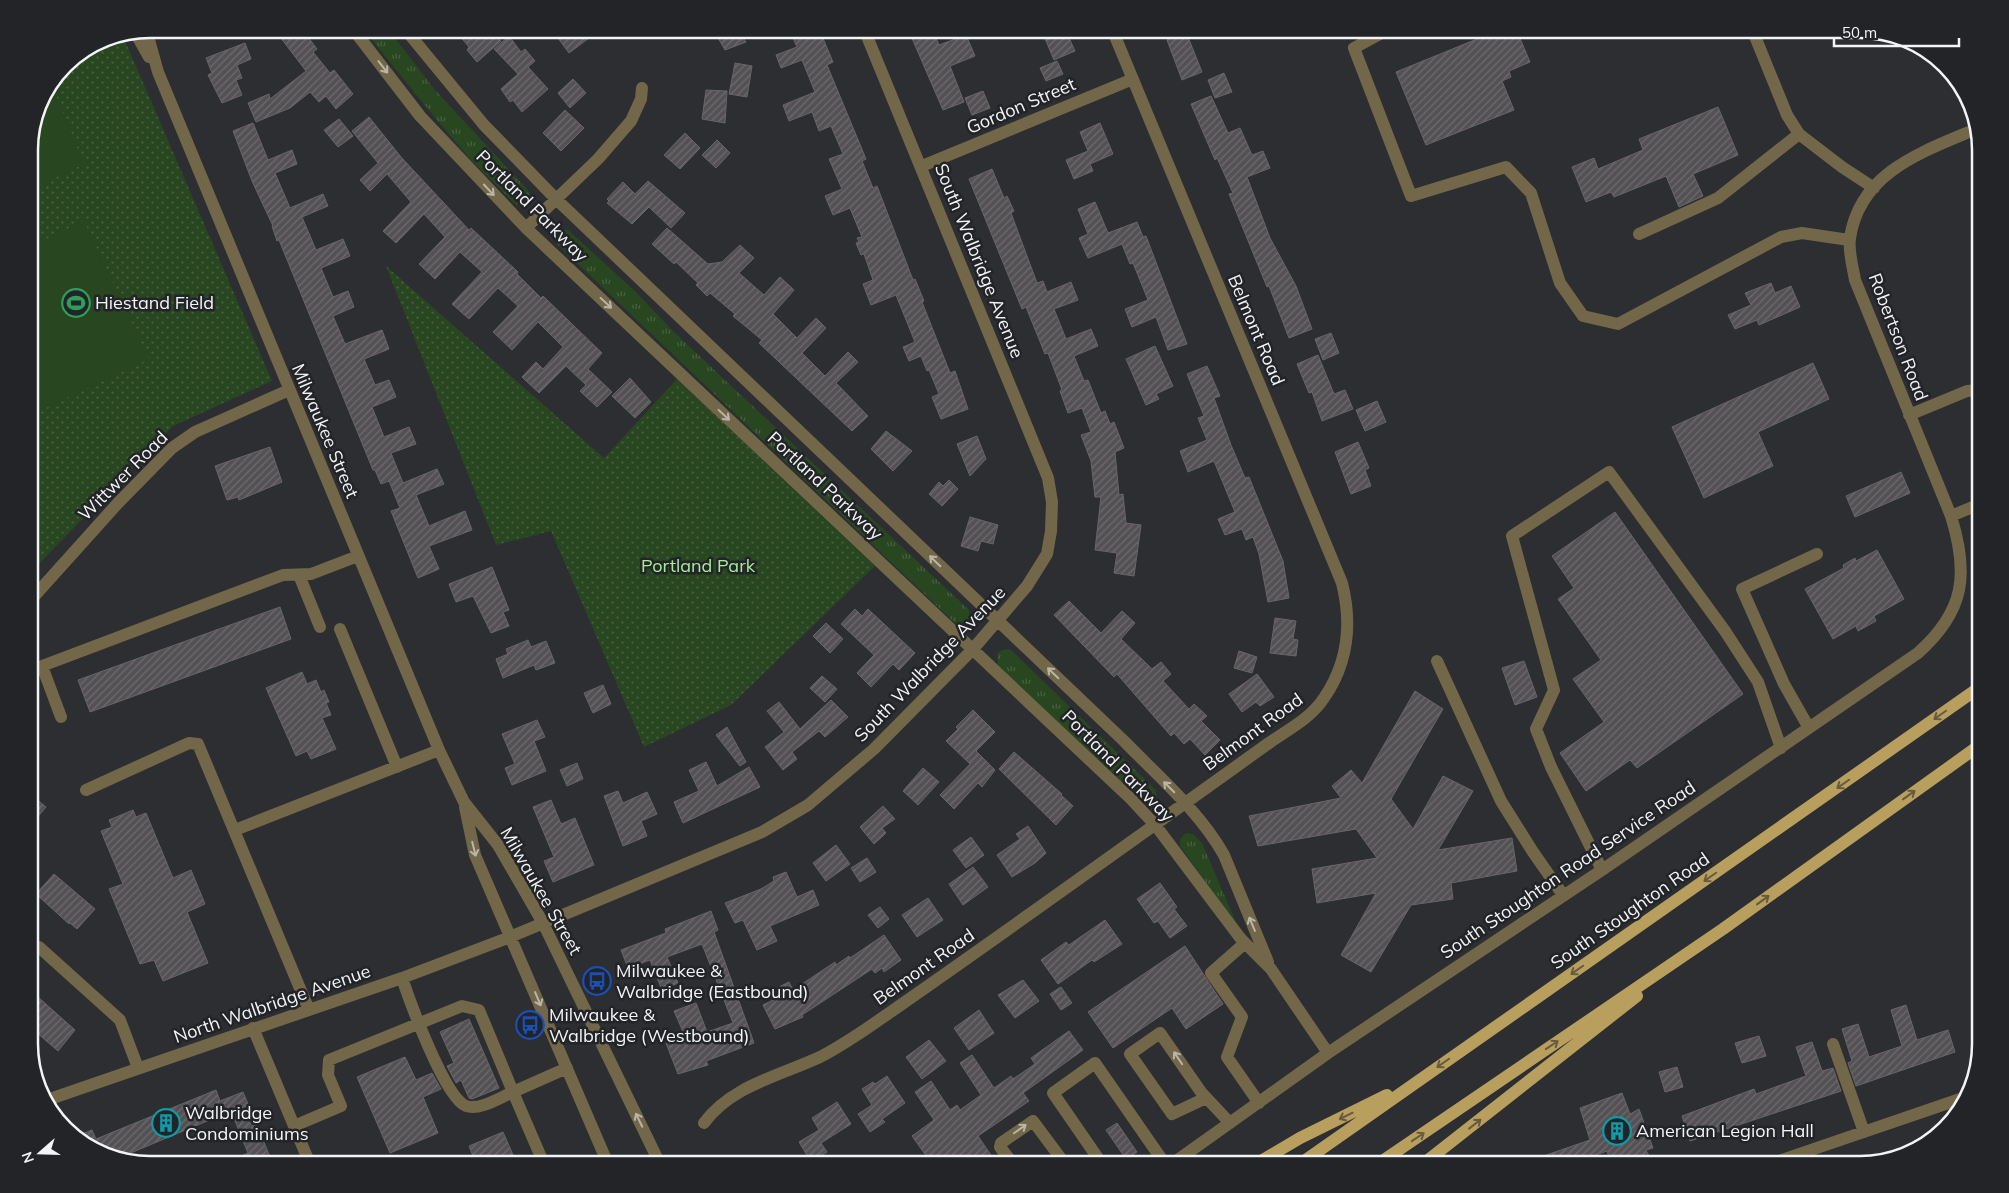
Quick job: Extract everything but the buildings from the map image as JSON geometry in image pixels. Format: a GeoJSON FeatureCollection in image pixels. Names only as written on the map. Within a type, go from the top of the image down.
{"type":"FeatureCollection","features":[{"type":"Feature","properties":{"kind":"main road","name":"South Stoughton Road"},"geometry":{"type":"LineString","coordinates":[[1311,1156],[1972,693]]}},
{"type":"Feature","properties":{"kind":"main road"},"geometry":{"type":"LineString","coordinates":[[1390,1156],[1723,928],[1972,751]]}},
{"type":"Feature","properties":{"kind":"main road"},"geometry":{"type":"LineString","coordinates":[[1433,1156],[1723,928]]}},
{"type":"Feature","properties":{"kind":"main road"},"geometry":{"type":"LineString","coordinates":[[1270,1156],[1300,1138],[1421,1079]]}},
{"type":"Feature","properties":{"kind":"street","name":"Milwaukee Street"},"geometry":{"type":"LineString","coordinates":[[138,38],[158,72]]}},
{"type":"Feature","properties":{"kind":"street","name":"Milwaukee Street"},"geometry":{"type":"LineString","coordinates":[[149,38],[158,72],[289,390],[440,750],[464,802],[475,855],[605,1156]]}},
{"type":"Feature","properties":{"kind":"street","name":"Portland Parkway"},"geometry":{"type":"LineString","coordinates":[[360,38],[420,116],[526,228],[1131,799],[1156,826],[1245,943],[1271,969],[1328,1053]]}},
{"type":"Feature","properties":{"kind":"street","name":"Portland Parkway"},"geometry":{"type":"LineString","coordinates":[[412,38],[484,125],[556,199],[999,621],[1185,803],[1216,841],[1224,855],[1271,969]]}},
{"type":"Feature","properties":{"kind":"street","name":"South Walbridge Avenue"},"geometry":{"type":"LineString","coordinates":[[510,937],[762,832],[808,805],[874,749],[973,650],[1028,586],[1046,554],[1051,531],[1051,490],[1041,458],[868,38]]}},
{"type":"Feature","properties":{"kind":"street","name":"Belmont Road"},"geometry":{"type":"LineString","coordinates":[[704,1123],[723,1102],[746,1088],[819,1057],[860,1034],[1156,826],[1185,803],[1305,720],[1315,709],[1338,672],[1344,655],[1348,619],[1342,583],[1116,38]]}},
{"type":"Feature","properties":{"kind":"street"},"geometry":{"type":"LineString","coordinates":[[1373,38],[1354,48],[1411,196],[1506,167],[1531,193],[1560,283],[1583,316],[1618,324],[1781,237],[1802,233],[1849,240]]}},
{"type":"Feature","properties":{"kind":"street"},"geometry":{"type":"LineString","coordinates":[[1756,38],[1787,115],[1799,134],[1874,188]]}},
{"type":"Feature","properties":{"kind":"street","name":"Gordon Street"},"geometry":{"type":"LineString","coordinates":[[922,166],[1133,79]]}},
{"type":"Feature","properties":{"kind":"street"},"geometry":{"type":"LineString","coordinates":[[526,228],[598,159],[631,121],[641,99],[642,88]]}},
{"type":"Feature","properties":{"kind":"street","name":"Robertson Road"},"geometry":{"type":"LineString","coordinates":[[1961,584],[1960,544],[1951,516],[1855,280],[1849,240],[1858,208],[1874,188],[1897,165],[1970,132]]}},
{"type":"Feature","properties":{"kind":"street"},"geometry":{"type":"LineString","coordinates":[[1640,234],[1718,198],[1799,134]]}},
{"type":"Feature","properties":{"kind":"street","name":"Wittwer Road"},"geometry":{"type":"LineString","coordinates":[[38,592],[118,503],[172,448],[195,432],[289,390]]}},
{"type":"Feature","properties":{"kind":"street"},"geometry":{"type":"LineString","coordinates":[[1909,415],[1971,391]]}},
{"type":"Feature","properties":{"kind":"street"},"geometry":{"type":"LineString","coordinates":[[1602,870],[1551,767],[1536,729],[1554,690],[1512,536],[1609,472],[1725,631],[1758,682],[1781,748]]}},
{"type":"Feature","properties":{"kind":"street"},"geometry":{"type":"LineString","coordinates":[[1951,516],[1971,508]]}},
{"type":"Feature","properties":{"kind":"street"},"geometry":{"type":"LineString","coordinates":[[1809,728],[1784,684],[1742,589],[1817,554]]}},
{"type":"Feature","properties":{"kind":"street"},"geometry":{"type":"LineString","coordinates":[[61,717],[42,666],[284,575],[311,574],[358,556]]}},
{"type":"Feature","properties":{"kind":"street"},"geometry":{"type":"LineString","coordinates":[[299,574],[320,626]]}},
{"type":"Feature","properties":{"kind":"street","name":"South Stoughton Road Service Road"},"geometry":{"type":"LineString","coordinates":[[1183,1156],[1328,1053],[1781,748],[1932,640],[1949,618],[1961,584]]}},
{"type":"Feature","properties":{"kind":"street"},"geometry":{"type":"LineString","coordinates":[[340,629],[397,767]]}},
{"type":"Feature","properties":{"kind":"street"},"geometry":{"type":"LineString","coordinates":[[1437,661],[1501,801],[1563,895]]}},
{"type":"Feature","properties":{"kind":"street"},"geometry":{"type":"LineString","coordinates":[[86,790],[188,743],[198,744],[309,1010]]}},
{"type":"Feature","properties":{"kind":"street"},"geometry":{"type":"LineString","coordinates":[[235,830],[440,750]]}},
{"type":"Feature","properties":{"kind":"street","name":"Milwaukee Street"},"geometry":{"type":"LineString","coordinates":[[464,802],[498,845],[543,923],[656,1156]]}},
{"type":"Feature","properties":{"kind":"street","name":"North Walbridge Avenue"},"geometry":{"type":"LineString","coordinates":[[51,1098],[402,978],[510,937]]}},
{"type":"Feature","properties":{"kind":"street"},"geometry":{"type":"LineString","coordinates":[[1245,943],[1211,973],[1242,1017],[1227,1057],[1259,1103]]}},
{"type":"Feature","properties":{"kind":"street"},"geometry":{"type":"LineString","coordinates":[[39,948],[120,1020],[138,1068]]}},
{"type":"Feature","properties":{"kind":"street"},"geometry":{"type":"LineString","coordinates":[[402,978],[418,1024],[455,1099],[467,1107],[480,1106],[567,1068]]}},
{"type":"Feature","properties":{"kind":"street"},"geometry":{"type":"LineString","coordinates":[[294,1126],[341,1106],[328,1075],[329,1060],[462,1006],[479,1010],[541,1156]]}},
{"type":"Feature","properties":{"kind":"street"},"geometry":{"type":"LineString","coordinates":[[253,1028],[307,1156]]}},
{"type":"Feature","properties":{"kind":"street"},"geometry":{"type":"LineString","coordinates":[[1206,1098],[1172,1114],[1130,1054],[1160,1033],[1206,1098],[1230,1123]]}},
{"type":"Feature","properties":{"kind":"street"},"geometry":{"type":"LineString","coordinates":[[1833,1044],[1864,1132]]}},
{"type":"Feature","properties":{"kind":"street"},"geometry":{"type":"LineString","coordinates":[[1096,1156],[1053,1093],[1095,1063],[1159,1156]]}},
{"type":"Feature","properties":{"kind":"street"},"geometry":{"type":"LineString","coordinates":[[1794,1156],[1957,1100]]}},
{"type":"Feature","properties":{"kind":"street"},"geometry":{"type":"LineString","coordinates":[[1007,1156],[1000,1147],[1000,1143],[1033,1121],[1059,1156]]}},
{"type":"Feature","properties":{"kind":"green space"},"geometry":{"type":"Polygon","coordinates":[[[370,38],[395,38],[435,90],[527,189],[531,196],[530,201],[519,206],[514,203],[471,160],[370,38]]]}},
{"type":"Feature","properties":{"kind":"green space"},"geometry":{"type":"Polygon","coordinates":[[[125,40],[272,381],[173,426],[38,565],[38,135],[41,120],[49,100],[65,76],[93,52],[113,43],[125,40]]]}},
{"type":"Feature","properties":{"kind":"green space"},"geometry":{"type":"Polygon","coordinates":[[[54,91],[84,164],[38,186],[38,135],[41,120],[54,91]]]}},
{"type":"Feature","properties":{"kind":"green space","name":"Hiestand Field"},"geometry":{"type":"Polygon","coordinates":[[[84,221],[149,359],[38,412],[38,243],[84,221]]]}},
{"type":"Feature","properties":{"kind":"green space"},"geometry":{"type":"Polygon","coordinates":[[[560,230],[568,230],[637,293],[672,330],[969,610],[969,622],[964,626],[956,624],[557,244],[556,236],[560,230]]]}},
{"type":"Feature","properties":{"kind":"green space","name":"Portland Park"},"geometry":{"type":"Polygon","coordinates":[[[386,266],[604,458],[677,379],[875,566],[731,705],[644,747],[551,531],[496,545],[386,266]]]}},
{"type":"Feature","properties":{"kind":"green space"},"geometry":{"type":"Polygon","coordinates":[[[1010,649],[1156,790],[1157,802],[1151,805],[1145,804],[998,665],[997,653],[1010,649]]]}},
{"type":"Feature","properties":{"kind":"green space"},"geometry":{"type":"Polygon","coordinates":[[[1186,833],[1193,834],[1202,843],[1238,927],[1180,846],[1180,839],[1186,833]]]}},
{"type":"Feature","properties":{"kind":"place","name":"Hiestand Field"},"geometry":{"type":"Point","coordinates":[76,303]}},
{"type":"Feature","properties":{"kind":"place","name":"Milwaukee & Walbridge (Eastbound)"},"geometry":{"type":"Point","coordinates":[597,981]}},
{"type":"Feature","properties":{"kind":"place","name":"Milwaukee & Walbridge (Westbound)"},"geometry":{"type":"Point","coordinates":[530,1025]}},
{"type":"Feature","properties":{"kind":"place","name":"Walbridge Condominiums"},"geometry":{"type":"Point","coordinates":[166,1123]}},
{"type":"Feature","properties":{"kind":"place","name":"American Legion Hall"},"geometry":{"type":"Point","coordinates":[1617,1131]}}]}
